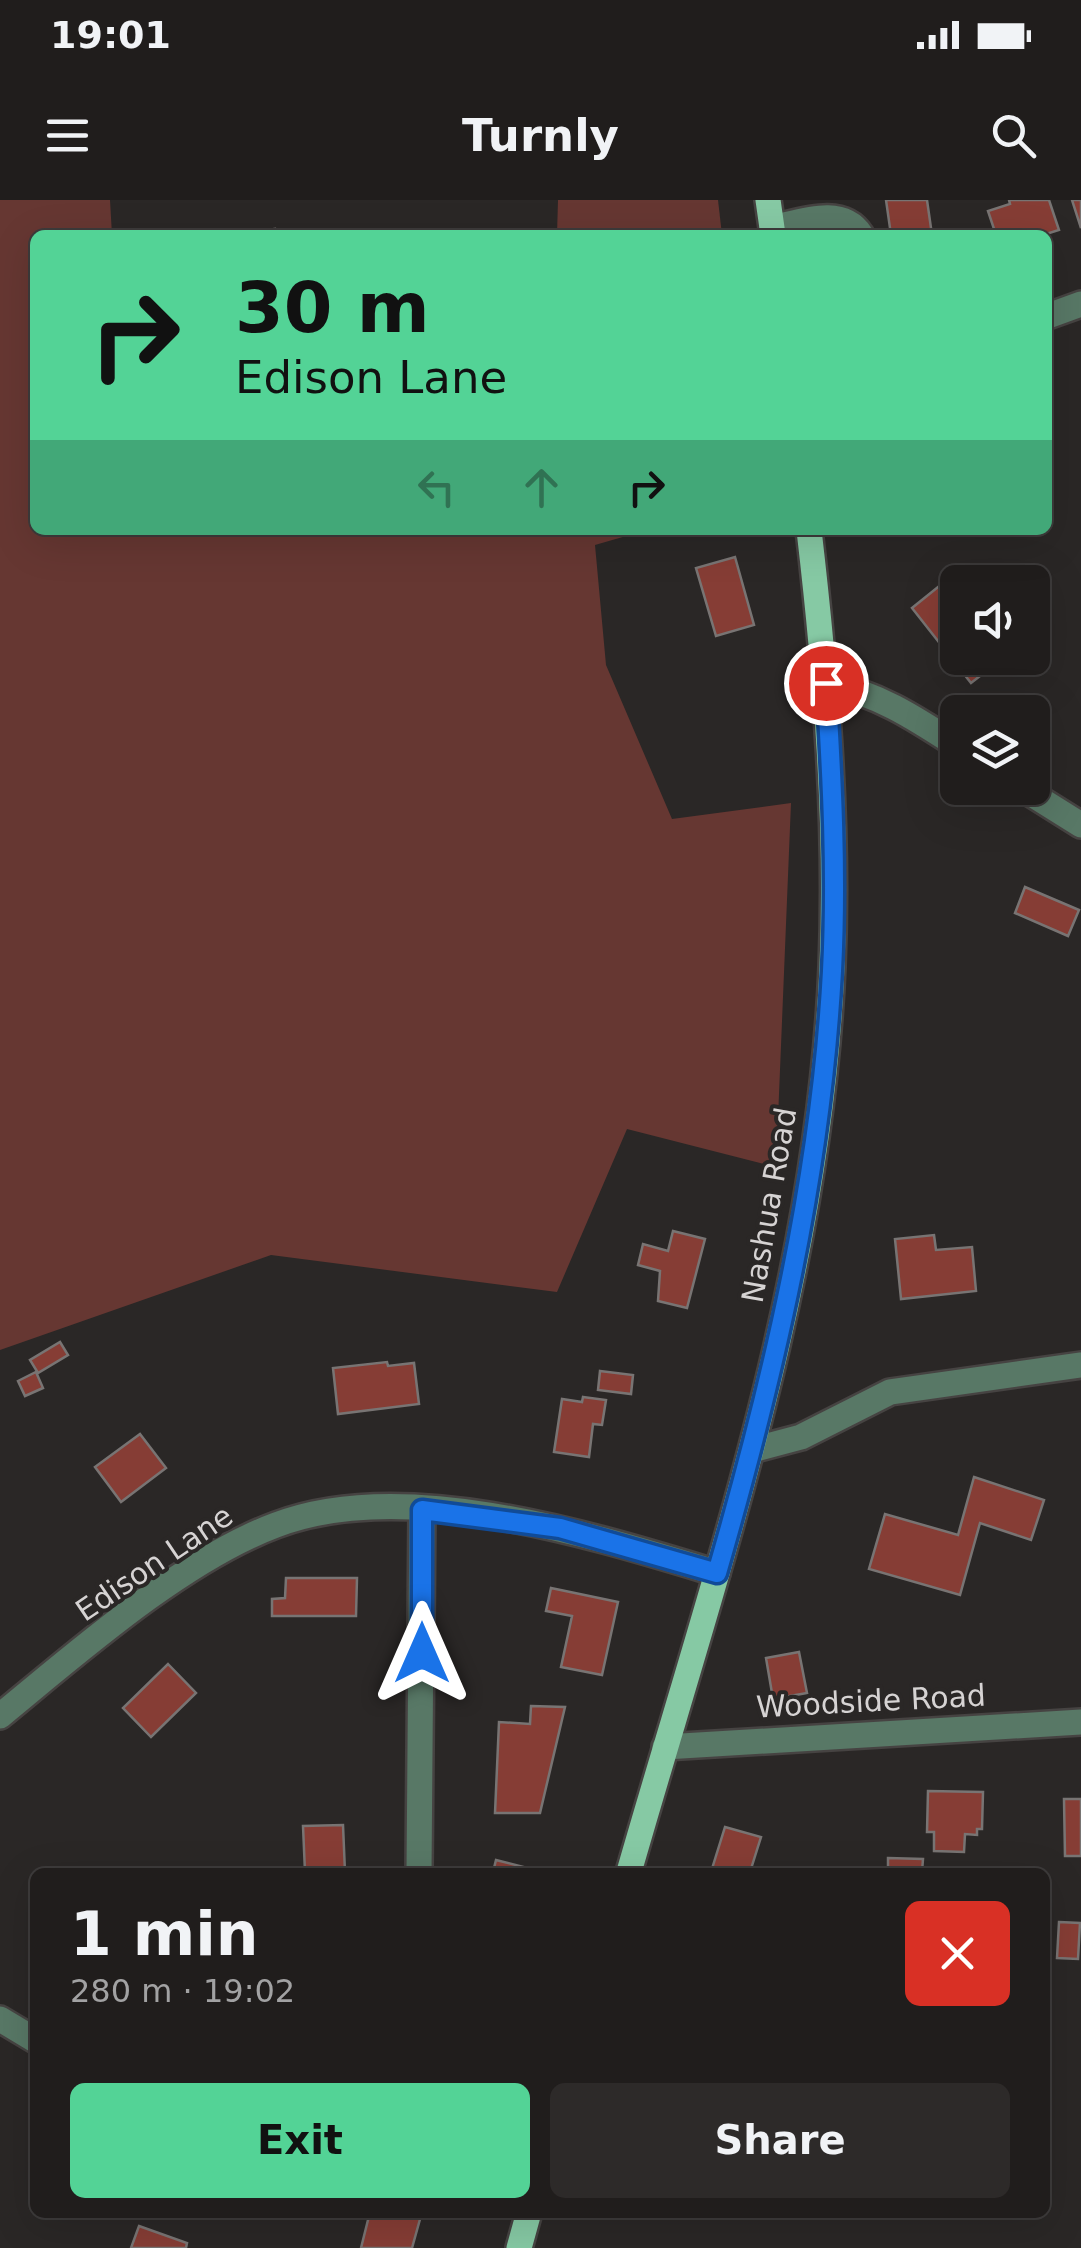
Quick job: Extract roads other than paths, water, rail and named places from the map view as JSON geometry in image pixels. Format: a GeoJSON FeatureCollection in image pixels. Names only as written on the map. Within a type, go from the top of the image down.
{"type":"FeatureCollection","features":[{"type":"Feature","properties":{"kind":"main road"},"geometry":{"type":"LineString","coordinates":[[768,200],[772,230]]}},
{"type":"Feature","properties":{"kind":"main road","name":"Nashua Road"},"geometry":{"type":"LineString","coordinates":[[630,1868],[752,1450],[808,1183],[826,1039],[833,897],[826,683],[809,535]]}},
{"type":"Feature","properties":{"kind":"main road"},"geometry":{"type":"LineString","coordinates":[[519,2248],[527,2218]]}},
{"type":"Feature","properties":{"kind":"street"},"geometry":{"type":"LineString","coordinates":[[777,230],[838,217],[849,220],[857,230]]}},
{"type":"Feature","properties":{"kind":"street"},"geometry":{"type":"LineString","coordinates":[[1052,315],[1081,304]]}},
{"type":"Feature","properties":{"kind":"street"},"geometry":{"type":"LineString","coordinates":[[826,683],[862,690],[940,735]]}},
{"type":"Feature","properties":{"kind":"street"},"geometry":{"type":"LineString","coordinates":[[1049,805],[1081,825]]}},
{"type":"Feature","properties":{"kind":"street"},"geometry":{"type":"LineString","coordinates":[[752,1450],[801,1437],[890,1392],[1081,1365]]}},
{"type":"Feature","properties":{"kind":"street"},"geometry":{"type":"LineString","coordinates":[[418,1868],[422,1510]]}},
{"type":"Feature","properties":{"kind":"street","name":"Edison Lane"},"geometry":{"type":"LineString","coordinates":[[0,1716],[175,1582],[242,1540],[308,1515],[422,1510],[560,1528],[717,1573]]}},
{"type":"Feature","properties":{"kind":"street","name":"Woodside Road"},"geometry":{"type":"LineString","coordinates":[[665,1747],[1081,1722]]}},
{"type":"Feature","properties":{"kind":"street"},"geometry":{"type":"LineString","coordinates":[[0,2019],[30,2037]]}}]}
